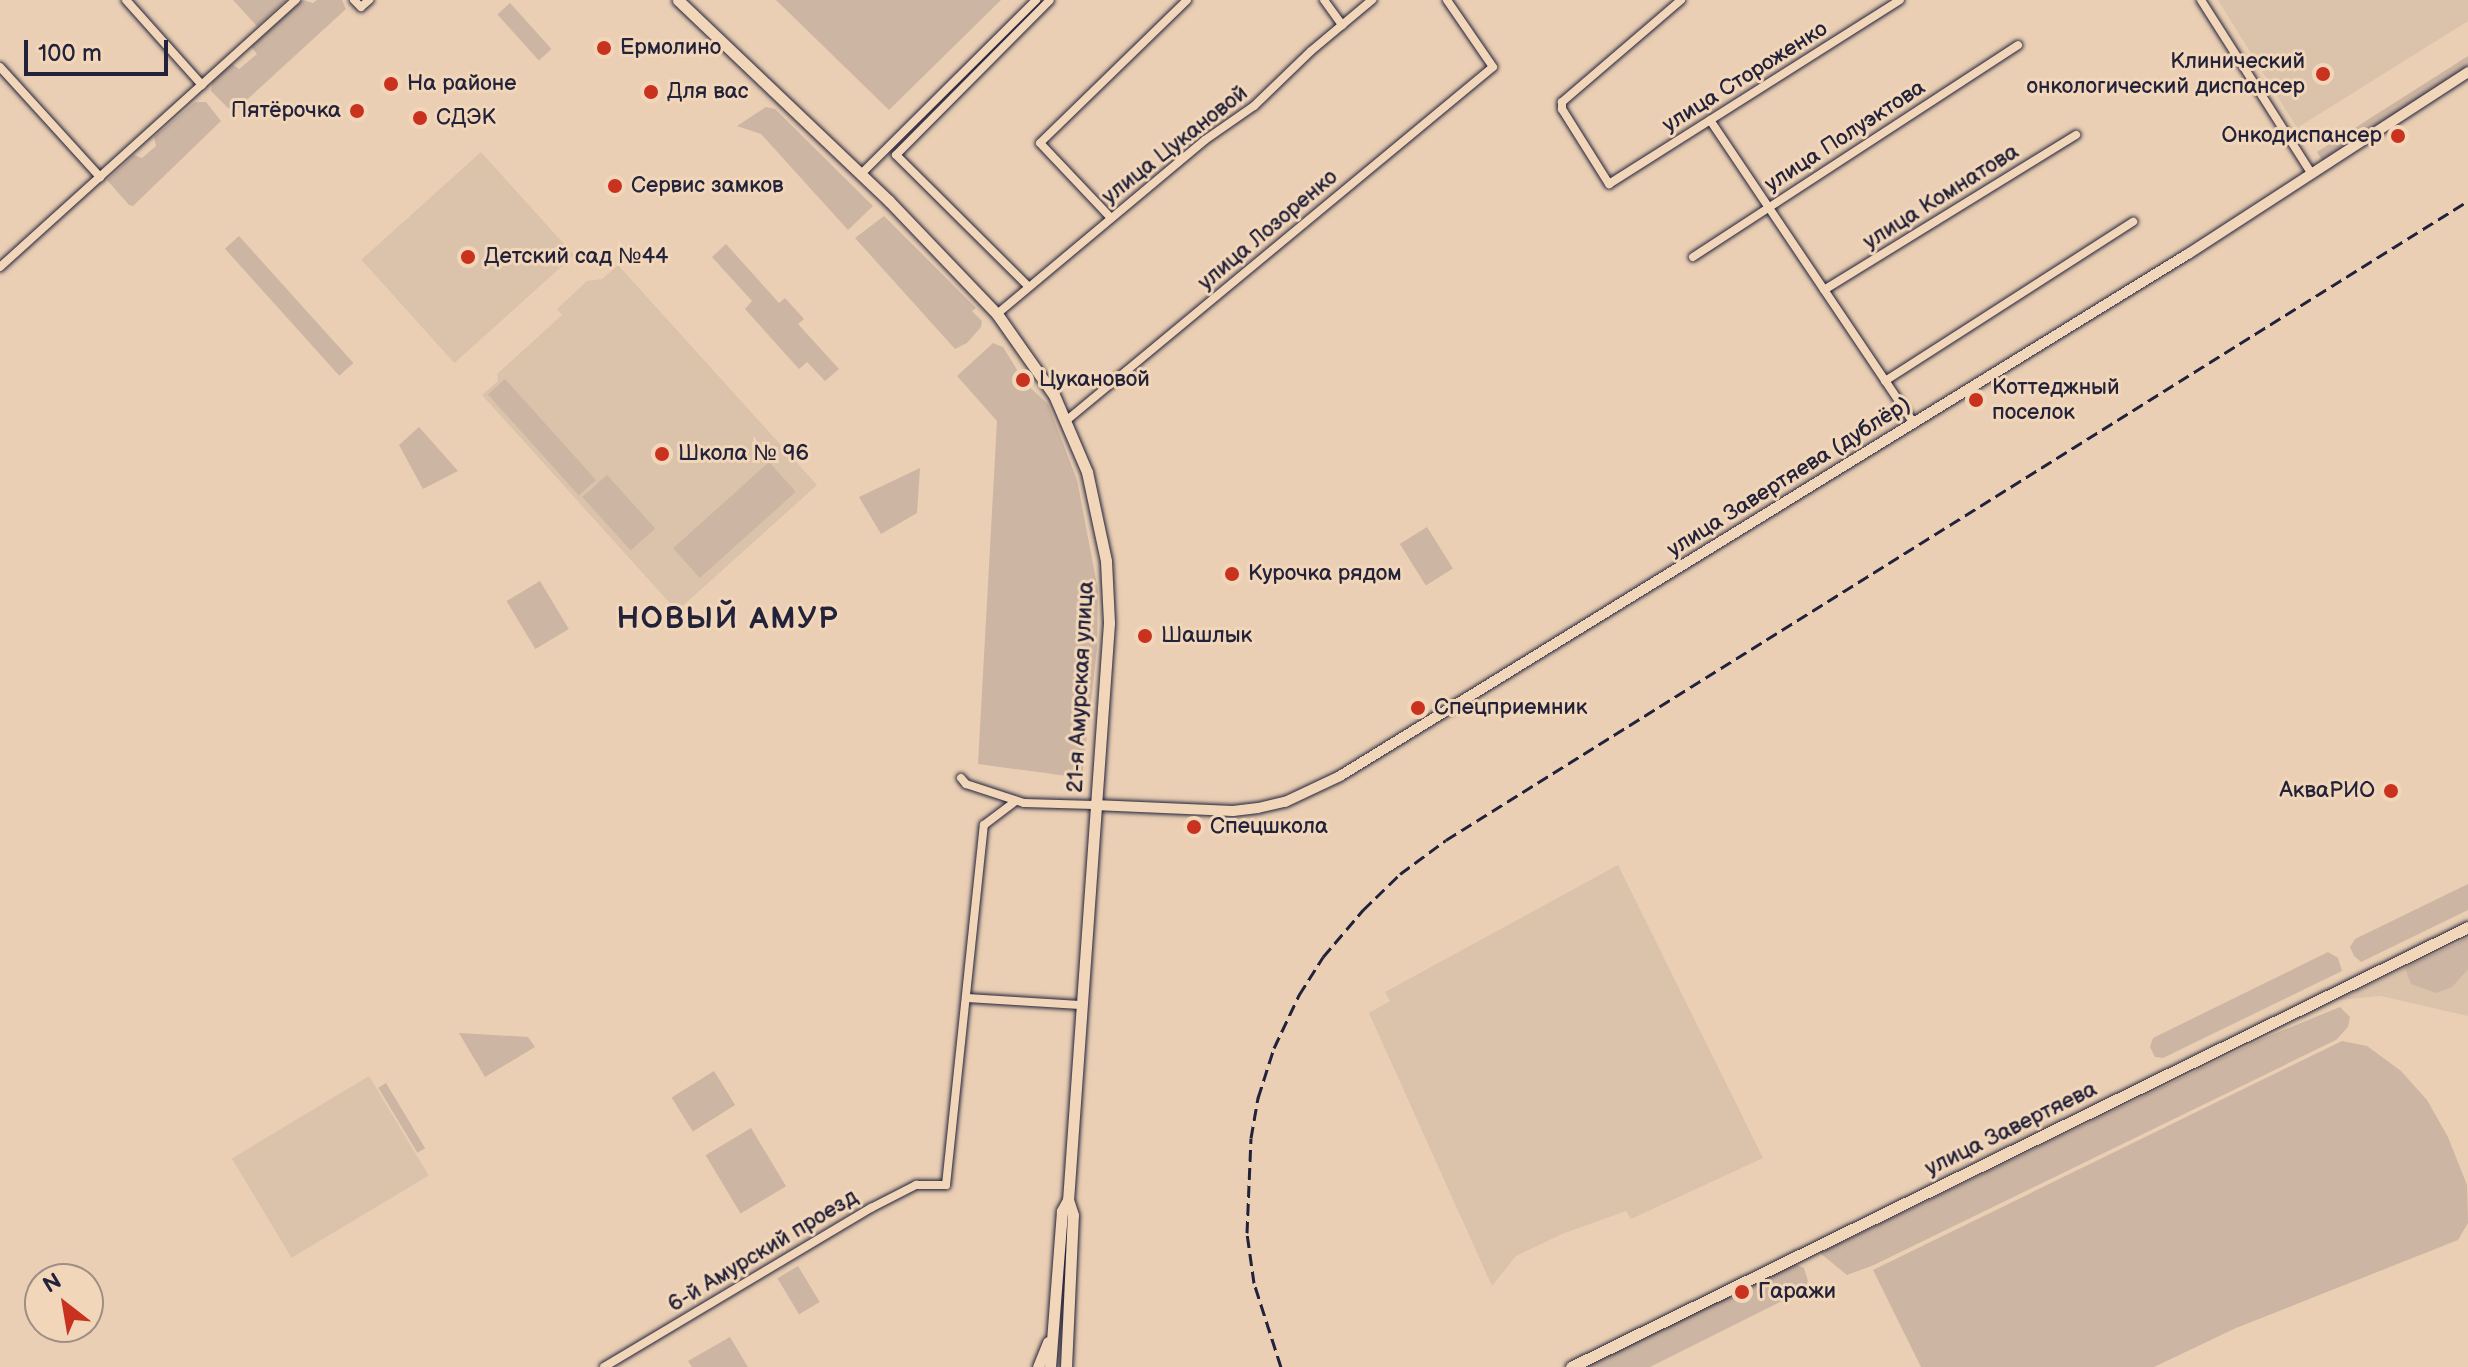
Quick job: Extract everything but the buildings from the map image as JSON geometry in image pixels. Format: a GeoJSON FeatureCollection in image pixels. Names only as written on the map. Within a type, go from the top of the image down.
{"type":"FeatureCollection","features":[{"type":"Feature","properties":{"kind":"main road","name":"21-я Амурская улица"},"geometry":{"type":"LineString","coordinates":[[678,0],[861,174],[997,314],[1042,372],[1067,420],[1090,486],[1109,591],[1068,1200],[1073,1215],[1066,1367]]}},
{"type":"Feature","properties":{"kind":"main road","name":"улица Завертяева"},"geometry":{"type":"LineString","coordinates":[[1571,1367],[2468,927]]}},
{"type":"Feature","properties":{"kind":"main road","name":"21-я Амурская улица"},"geometry":{"type":"LineString","coordinates":[[1050,1367],[1062,1211],[1068,1200]]}},
{"type":"Feature","properties":{"kind":"main road"},"geometry":{"type":"LineString","coordinates":[[1038,1367],[1046,1344],[1052,1339]]}},
{"type":"Feature","properties":{"kind":"main road"},"geometry":{"type":"LineString","coordinates":[[1067,1344],[1075,1367]]}},
{"type":"Feature","properties":{"kind":"street"},"geometry":{"type":"LineString","coordinates":[[126,0],[202,85]]}},
{"type":"Feature","properties":{"kind":"street"},"geometry":{"type":"LineString","coordinates":[[0,267],[296,0]]}},
{"type":"Feature","properties":{"kind":"street"},"geometry":{"type":"LineString","coordinates":[[354,0],[361,7],[369,0]]}},
{"type":"Feature","properties":{"kind":"street"},"geometry":{"type":"LineString","coordinates":[[861,174],[1036,0]]}},
{"type":"Feature","properties":{"kind":"street"},"geometry":{"type":"LineString","coordinates":[[1028,286],[896,155],[1050,0]]}},
{"type":"Feature","properties":{"kind":"street"},"geometry":{"type":"LineString","coordinates":[[1111,218],[1040,143],[1187,0]]}},
{"type":"Feature","properties":{"kind":"street"},"geometry":{"type":"LineString","coordinates":[[1324,0],[1342,25]]}},
{"type":"Feature","properties":{"kind":"street","name":"улица Цукановой"},"geometry":{"type":"LineString","coordinates":[[997,314],[1205,140],[1254,106],[1372,0]]}},
{"type":"Feature","properties":{"kind":"street","name":"улица Лозоренко"},"geometry":{"type":"LineString","coordinates":[[1067,420],[1493,67],[1447,0]]}},
{"type":"Feature","properties":{"kind":"street","name":"улица Стороженко"},"geometry":{"type":"LineString","coordinates":[[1681,0],[1566,96],[1562,109],[1609,184],[1900,0]]}},
{"type":"Feature","properties":{"kind":"street"},"geometry":{"type":"LineString","coordinates":[[2201,0],[2312,174]]}},
{"type":"Feature","properties":{"kind":"street","name":"улица Полуэктова"},"geometry":{"type":"LineString","coordinates":[[1693,257],[2018,45]]}},
{"type":"Feature","properties":{"kind":"street"},"geometry":{"type":"LineString","coordinates":[[0,67],[100,177]]}},
{"type":"Feature","properties":{"kind":"street","name":"улица Завертяева (дублёр)"},"geometry":{"type":"LineString","coordinates":[[1094,805],[1233,811],[1285,802],[1310,792],[1914,424],[2312,174],[2468,72]]}},
{"type":"Feature","properties":{"kind":"street"},"geometry":{"type":"LineString","coordinates":[[1710,120],[1914,424]]}},
{"type":"Feature","properties":{"kind":"street","name":"улица Комнатова"},"geometry":{"type":"LineString","coordinates":[[1824,290],[2076,135]]}},
{"type":"Feature","properties":{"kind":"street"},"geometry":{"type":"LineString","coordinates":[[1885,381],[2133,222]]}},
{"type":"Feature","properties":{"kind":"street"},"geometry":{"type":"LineString","coordinates":[[961,778],[966,784],[1016,801],[1094,805]]}},
{"type":"Feature","properties":{"kind":"street"},"geometry":{"type":"LineString","coordinates":[[1016,801],[984,825],[967,998],[1080,1005]]}},
{"type":"Feature","properties":{"kind":"street","name":"6-й Амурский проезд"},"geometry":{"type":"LineString","coordinates":[[604,1367],[871,1208],[916,1185],[946,1185],[967,998]]}},
{"type":"Feature","properties":{"kind":"shaded area"},"geometry":{"type":"Polygon","coordinates":[[[233,0],[286,0],[257,26],[233,0]]]}},
{"type":"Feature","properties":{"kind":"shaded area"},"geometry":{"type":"Polygon","coordinates":[[[303,0],[313,3],[317,0],[342,0],[346,9],[239,107],[228,108],[211,91],[212,82],[228,66],[232,64],[239,69],[257,54],[251,47],[303,0]]]}},
{"type":"Feature","properties":{"kind":"shaded area"},"geometry":{"type":"Polygon","coordinates":[[[776,0],[1001,0],[889,110],[776,0]]]}},
{"type":"Feature","properties":{"kind":"shaded area","name":"Клинический онкологический диспансер"},"geometry":{"type":"Polygon","coordinates":[[[2218,0],[2468,0],[2468,21],[2297,128],[2218,0]]]}},
{"type":"Feature","properties":{"kind":"shaded area"},"geometry":{"type":"Polygon","coordinates":[[[510,3],[551,49],[539,60],[497,14],[510,3]]]}},
{"type":"Feature","properties":{"kind":"shaded area"},"geometry":{"type":"Polygon","coordinates":[[[2468,56],[2468,66],[2324,163],[2317,152],[2468,56]]]}},
{"type":"Feature","properties":{"kind":"shaded area"},"geometry":{"type":"Polygon","coordinates":[[[195,102],[206,102],[221,121],[133,206],[129,205],[107,180],[134,155],[142,158],[156,146],[154,137],[195,102]]]}},
{"type":"Feature","properties":{"kind":"shaded area"},"geometry":{"type":"Polygon","coordinates":[[[766,107],[775,109],[873,206],[848,230],[761,134],[737,126],[766,107]]]}},
{"type":"Feature","properties":{"kind":"shaded area","name":"Детский сад №44"},"geometry":{"type":"Polygon","coordinates":[[[481,152],[574,255],[454,363],[361,260],[481,152]]]}},
{"type":"Feature","properties":{"kind":"shaded area"},"geometry":{"type":"Polygon","coordinates":[[[884,216],[976,308],[972,311],[982,321],[981,327],[967,343],[955,349],[855,238],[884,216]]]}},
{"type":"Feature","properties":{"kind":"shaded area"},"geometry":{"type":"Polygon","coordinates":[[[239,236],[353,363],[339,376],[225,249],[239,236]]]}},
{"type":"Feature","properties":{"kind":"shaded area"},"geometry":{"type":"Polygon","coordinates":[[[726,244],[779,303],[785,298],[804,319],[798,324],[839,369],[825,381],[807,362],[799,369],[745,309],[752,301],[712,257],[726,244]]]}},
{"type":"Feature","properties":{"kind":"shaded area","name":"Школа № 96"},"geometry":{"type":"Polygon","coordinates":[[[618,265],[817,485],[677,611],[482,395],[498,381],[497,374],[562,315],[557,309],[587,281],[602,279],[618,265]]]}},
{"type":"Feature","properties":{"kind":"shaded area"},"geometry":{"type":"Polygon","coordinates":[[[993,343],[1003,347],[1026,384],[1048,404],[1077,480],[1098,590],[1097,649],[1082,778],[978,764],[997,421],[957,376],[993,343]]]}},
{"type":"Feature","properties":{"kind":"shaded area"},"geometry":{"type":"Polygon","coordinates":[[[505,379],[596,480],[579,495],[488,394],[505,379]]]}},
{"type":"Feature","properties":{"kind":"shaded area"},"geometry":{"type":"Polygon","coordinates":[[[419,427],[458,471],[423,489],[399,445],[419,427]]]}},
{"type":"Feature","properties":{"kind":"shaded area"},"geometry":{"type":"Polygon","coordinates":[[[769,462],[796,492],[700,578],[673,548],[769,462]]]}},
{"type":"Feature","properties":{"kind":"shaded area"},"geometry":{"type":"Polygon","coordinates":[[[920,468],[917,513],[881,534],[859,497],[920,468]]]}},
{"type":"Feature","properties":{"kind":"shaded area"},"geometry":{"type":"Polygon","coordinates":[[[607,475],[655,529],[631,551],[582,497],[607,475]]]}},
{"type":"Feature","properties":{"kind":"shaded area"},"geometry":{"type":"Polygon","coordinates":[[[1427,527],[1453,569],[1426,586],[1400,544],[1427,527]]]}},
{"type":"Feature","properties":{"kind":"shaded area"},"geometry":{"type":"Polygon","coordinates":[[[540,581],[569,629],[535,649],[507,601],[540,581]]]}},
{"type":"Feature","properties":{"kind":"shaded area"},"geometry":{"type":"Polygon","coordinates":[[[1618,865],[1763,1158],[1631,1219],[1626,1211],[1562,1234],[1516,1256],[1492,1286],[1369,1013],[1390,1001],[1385,992],[1618,865]]]}},
{"type":"Feature","properties":{"kind":"shaded area"},"geometry":{"type":"Polygon","coordinates":[[[2468,884],[2468,910],[2361,962],[2354,956],[2350,947],[2355,939],[2468,884]]]}},
{"type":"Feature","properties":{"kind":"shaded area"},"geometry":{"type":"Polygon","coordinates":[[[2468,938],[2468,1016],[2381,996],[2338,1000],[2468,938]]]}},
{"type":"Feature","properties":{"kind":"shaded area"},"geometry":{"type":"Polygon","coordinates":[[[2468,938],[2468,969],[2452,987],[2436,993],[2411,984],[2405,968],[2468,938]]]}},
{"type":"Feature","properties":{"kind":"shaded area"},"geometry":{"type":"Polygon","coordinates":[[[2328,952],[2338,958],[2342,971],[2163,1058],[2155,1057],[2150,1047],[2153,1038],[2328,952]]]}},
{"type":"Feature","properties":{"kind":"shaded area"},"geometry":{"type":"Polygon","coordinates":[[[2340,1007],[2350,1017],[2348,1027],[2336,1040],[1874,1265],[1847,1275],[1820,1253],[2262,1039],[2340,1007]]]}},
{"type":"Feature","properties":{"kind":"shaded area"},"geometry":{"type":"Polygon","coordinates":[[[459,1033],[528,1037],[535,1047],[485,1077],[459,1033]]]}},
{"type":"Feature","properties":{"kind":"shaded area"},"geometry":{"type":"Polygon","coordinates":[[[2342,1041],[2367,1046],[2401,1071],[2427,1100],[2448,1137],[2467,1185],[2468,1223],[2458,1240],[2236,1328],[2154,1367],[1921,1367],[1873,1270],[2342,1041]]]}},
{"type":"Feature","properties":{"kind":"shaded area"},"geometry":{"type":"Polygon","coordinates":[[[714,1071],[735,1105],[693,1131],[672,1097],[714,1071]]]}},
{"type":"Feature","properties":{"kind":"shaded area"},"geometry":{"type":"Polygon","coordinates":[[[369,1076],[429,1175],[292,1258],[232,1158],[369,1076]]]}},
{"type":"Feature","properties":{"kind":"shaded area"},"geometry":{"type":"Polygon","coordinates":[[[386,1083],[425,1148],[417,1153],[378,1088],[386,1083]]]}},
{"type":"Feature","properties":{"kind":"shaded area"},"geometry":{"type":"Polygon","coordinates":[[[751,1128],[786,1186],[741,1214],[706,1155],[751,1128]]]}},
{"type":"Feature","properties":{"kind":"shaded area"},"geometry":{"type":"Polygon","coordinates":[[[1793,1263],[1804,1268],[1808,1281],[1804,1290],[1650,1367],[1587,1367],[1793,1263]]]}},
{"type":"Feature","properties":{"kind":"shaded area"},"geometry":{"type":"Polygon","coordinates":[[[798,1266],[820,1302],[799,1314],[777,1278],[798,1266]]]}},
{"type":"Feature","properties":{"kind":"shaded area"},"geometry":{"type":"Polygon","coordinates":[[[730,1337],[748,1367],[692,1367],[688,1361],[730,1337]]]}},
{"type":"Feature","properties":{"kind":"railway"},"geometry":{"type":"LineString","coordinates":[[1281,1367],[1254,1283],[1247,1233],[1251,1138],[1258,1098],[1274,1048],[1299,995],[1323,957],[1363,910],[1400,874],[1446,840],[2468,201]]}},
{"type":"Feature","properties":{"kind":"place","name":"Ермолино"},"geometry":{"type":"Point","coordinates":[604,48]}},
{"type":"Feature","properties":{"kind":"place","name":"Клинический онкологический диспансер"},"geometry":{"type":"Point","coordinates":[2323,74]}},
{"type":"Feature","properties":{"kind":"place","name":"На районе"},"geometry":{"type":"Point","coordinates":[391,84]}},
{"type":"Feature","properties":{"kind":"place","name":"Для вас"},"geometry":{"type":"Point","coordinates":[651,92]}},
{"type":"Feature","properties":{"kind":"place","name":"Пятёрочка"},"geometry":{"type":"Point","coordinates":[357,111]}},
{"type":"Feature","properties":{"kind":"place","name":"СДЭК"},"geometry":{"type":"Point","coordinates":[420,118]}},
{"type":"Feature","properties":{"kind":"place","name":"Онкодиспансер"},"geometry":{"type":"Point","coordinates":[2398,136]}},
{"type":"Feature","properties":{"kind":"place","name":"Сервис замков"},"geometry":{"type":"Point","coordinates":[615,186]}},
{"type":"Feature","properties":{"kind":"place","name":"Детский сад №44"},"geometry":{"type":"Point","coordinates":[468,257]}},
{"type":"Feature","properties":{"kind":"place","name":"Цукановой"},"geometry":{"type":"Point","coordinates":[1023,380]}},
{"type":"Feature","properties":{"kind":"place","name":"Коттеджный поселок"},"geometry":{"type":"Point","coordinates":[1976,400]}},
{"type":"Feature","properties":{"kind":"place","name":"Школа № 96"},"geometry":{"type":"Point","coordinates":[662,454]}},
{"type":"Feature","properties":{"kind":"place","name":"Курочка рядом"},"geometry":{"type":"Point","coordinates":[1232,574]}},
{"type":"Feature","properties":{"kind":"place","name":"Шашлык"},"geometry":{"type":"Point","coordinates":[1145,636]}},
{"type":"Feature","properties":{"kind":"place","name":"Спецприемник"},"geometry":{"type":"Point","coordinates":[1418,708]}},
{"type":"Feature","properties":{"kind":"place","name":"АкваРИО"},"geometry":{"type":"Point","coordinates":[2391,791]}},
{"type":"Feature","properties":{"kind":"place","name":"Спецшкола"},"geometry":{"type":"Point","coordinates":[1194,827]}},
{"type":"Feature","properties":{"kind":"place","name":"Гаражи"},"geometry":{"type":"Point","coordinates":[1742,1292]}},
{"type":"Feature","properties":{"kind":"district","name":"НОВЫЙ АМУР"},"geometry":{"type":"Point","coordinates":[728,619]}}]}
